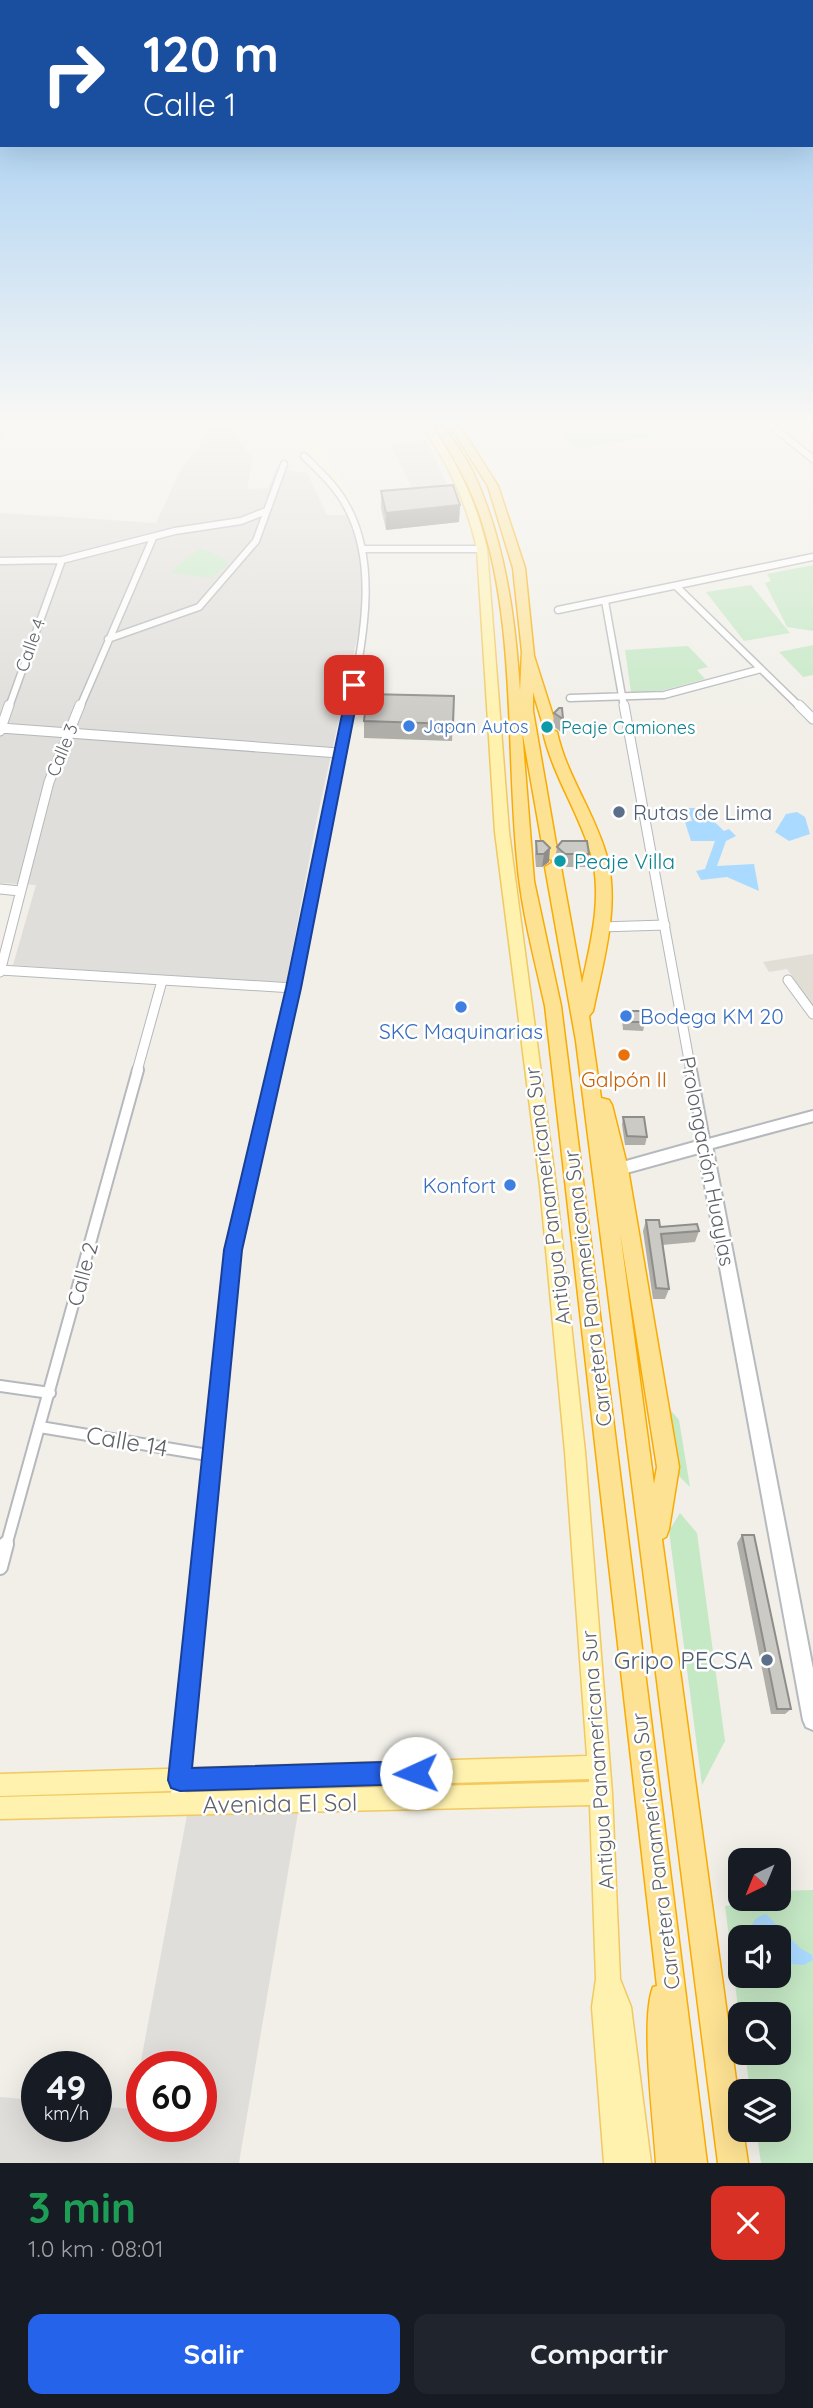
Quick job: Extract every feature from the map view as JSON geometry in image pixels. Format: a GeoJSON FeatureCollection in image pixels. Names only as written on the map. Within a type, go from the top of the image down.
{"type":"FeatureCollection","features":[{"type":"Feature","properties":{"kind":"highway","name":"Carretera Panamericana Sur"},"geometry":{"type":"LineString","coordinates":[[490,527],[500,568],[511,663],[524,856],[530,904],[553,1006],[692,2163]]}},
{"type":"Feature","properties":{"kind":"highway","name":"Carretera Panamericana Sur"},"geometry":{"type":"LineString","coordinates":[[509,527],[519,568],[528,652],[526,711],[584,1033],[733,2163]]}},
{"type":"Feature","properties":{"kind":"highway","name":"Carretera Panamericana Sur"},"geometry":{"type":"LineString","coordinates":[[528,652],[537,674],[558,771],[593,837],[602,866],[604,886],[600,927],[584,1033]]}},
{"type":"Feature","properties":{"kind":"highway"},"geometry":{"type":"LineString","coordinates":[[584,1033],[619,1169],[668,1467],[654,1550]]}},
{"type":"Feature","properties":{"kind":"highway"},"geometry":{"type":"LineString","coordinates":[[666,1941],[663,2056],[671,2163]]}},
{"type":"Feature","properties":{"kind":"main road","name":"Antigua Panamericana Sur"},"geometry":{"type":"LineString","coordinates":[[478,527],[482,549],[502,832],[561,1304],[601,1794],[608,1979],[604,2007],[617,2163]]}},
{"type":"Feature","properties":{"kind":"main road","name":"Avenida El Sol"},"geometry":{"type":"LineString","coordinates":[[0,1785],[599,1768]]}},
{"type":"Feature","properties":{"kind":"main road","name":"Avenida El Sol"},"geometry":{"type":"LineString","coordinates":[[0,1808],[601,1794]]}},
{"type":"Feature","properties":{"kind":"main road","name":"Antigua Panamericana Sur"},"geometry":{"type":"LineString","coordinates":[[608,1979],[620,2007],[638,2163]]}},
{"type":"Feature","properties":{"kind":"street"},"geometry":{"type":"LineString","coordinates":[[0,561],[62,560],[175,531],[202,527]]}},
{"type":"Feature","properties":{"kind":"street"},"geometry":{"type":"LineString","coordinates":[[108,639],[199,607],[256,541],[261,527]]}},
{"type":"Feature","properties":{"kind":"street"},"geometry":{"type":"LineString","coordinates":[[177,1805],[233,1250],[293,988],[358,664],[365,549],[356,527]]}},
{"type":"Feature","properties":{"kind":"street","name":"Calle 3"},"geometry":{"type":"LineString","coordinates":[[0,971],[49,782],[153,538]]}},
{"type":"Feature","properties":{"kind":"street"},"geometry":{"type":"LineString","coordinates":[[365,549],[482,549]]}},
{"type":"Feature","properties":{"kind":"street"},"geometry":{"type":"LineString","coordinates":[[558,610],[813,557]]}},
{"type":"Feature","properties":{"kind":"street","name":"Calle 4"},"geometry":{"type":"LineString","coordinates":[[1,729],[2,715],[62,560]]}},
{"type":"Feature","properties":{"kind":"street"},"geometry":{"type":"LineString","coordinates":[[677,587],[813,719]]}},
{"type":"Feature","properties":{"kind":"street","name":"Prolongación Huaylas"},"geometry":{"type":"LineString","coordinates":[[605,601],[813,1720]]}},
{"type":"Feature","properties":{"kind":"street"},"geometry":{"type":"LineString","coordinates":[[570,698],[623,698],[670,694],[761,669]]}},
{"type":"Feature","properties":{"kind":"street"},"geometry":{"type":"LineString","coordinates":[[1,729],[339,753]]}},
{"type":"Feature","properties":{"kind":"street"},"geometry":{"type":"LineString","coordinates":[[0,889],[20,891]]}},
{"type":"Feature","properties":{"kind":"street"},"geometry":{"type":"LineString","coordinates":[[600,927],[665,925]]}},
{"type":"Feature","properties":{"kind":"street"},"geometry":{"type":"LineString","coordinates":[[0,971],[293,988]]}},
{"type":"Feature","properties":{"kind":"street"},"geometry":{"type":"LineString","coordinates":[[788,980],[813,1014]]}},
{"type":"Feature","properties":{"kind":"street","name":"Calle 2"},"geometry":{"type":"LineString","coordinates":[[0,1567],[162,981]]}},
{"type":"Feature","properties":{"kind":"street"},"geometry":{"type":"LineString","coordinates":[[619,1169],[813,1116]]}},
{"type":"Feature","properties":{"kind":"street"},"geometry":{"type":"LineString","coordinates":[[0,1386],[50,1393]]}},
{"type":"Feature","properties":{"kind":"street","name":"Calle 14"},"geometry":{"type":"LineString","coordinates":[[40,1427],[214,1456]]}},
{"type":"Feature","properties":{"kind":"shaded area"},"geometry":{"type":"Polygon","coordinates":[[[0,527],[353,527],[362,557],[361,619],[317,818],[286,984],[13,965],[36,885],[0,883],[0,527]]]}},
{"type":"Feature","properties":{"kind":"shaded area"},"geometry":{"type":"Polygon","coordinates":[[[813,954],[813,1006],[787,969],[769,972],[763,962],[813,954]]]}},
{"type":"Feature","properties":{"kind":"shaded area"},"geometry":{"type":"Polygon","coordinates":[[[298,1813],[239,2163],[0,2163],[0,2097],[21,2099],[21,2142],[112,2142],[112,2107],[126,2108],[126,2142],[217,2142],[217,2051],[143,2051],[187,1815],[298,1813]]]}},
{"type":"Feature","properties":{"kind":"green space"},"geometry":{"type":"Polygon","coordinates":[[[201,548],[225,559],[227,565],[211,578],[171,573],[185,560],[201,548]]]}},
{"type":"Feature","properties":{"kind":"green space"},"geometry":{"type":"Polygon","coordinates":[[[813,565],[813,631],[787,627],[765,583],[771,581],[767,574],[813,565]]]}},
{"type":"Feature","properties":{"kind":"green space"},"geometry":{"type":"Polygon","coordinates":[[[751,585],[790,633],[744,641],[706,592],[751,585]]]}},
{"type":"Feature","properties":{"kind":"green space"},"geometry":{"type":"Polygon","coordinates":[[[813,645],[813,675],[803,677],[779,652],[813,645]]]}},
{"type":"Feature","properties":{"kind":"green space"},"geometry":{"type":"Polygon","coordinates":[[[688,646],[708,667],[697,670],[705,679],[664,690],[631,692],[625,650],[688,646]]]}},
{"type":"Feature","properties":{"kind":"green space"},"geometry":{"type":"Polygon","coordinates":[[[661,1399],[679,1420],[690,1487],[674,1471],[661,1399]]]}},
{"type":"Feature","properties":{"kind":"green space"},"geometry":{"type":"Polygon","coordinates":[[[680,1513],[697,1533],[725,1741],[702,1785],[669,1531],[680,1513]]]}},
{"type":"Feature","properties":{"kind":"green space"},"geometry":{"type":"Polygon","coordinates":[[[813,1890],[813,2163],[761,2163],[758,2142],[791,2142],[791,2079],[748,2079],[747,2065],[791,2065],[791,2002],[737,2002],[736,1988],[791,1988],[791,1925],[728,1925],[728,1929],[725,1906],[728,1906],[728,1911],[791,1911],[791,1891],[813,1890]]]}},
{"type":"Feature","properties":{"kind":"water"},"geometry":{"type":"Polygon","coordinates":[[[687,808],[700,808],[724,831],[729,829],[736,836],[726,841],[717,866],[754,864],[759,891],[727,877],[701,880],[696,871],[705,869],[715,841],[691,841],[685,822],[692,821],[687,808]]]}},
{"type":"Feature","properties":{"kind":"water"},"geometry":{"type":"Polygon","coordinates":[[[797,812],[805,817],[810,834],[789,841],[775,832],[786,814],[797,812]]]}},
{"type":"Feature","properties":{"kind":"water"},"geometry":{"type":"Polygon","coordinates":[[[766,1914],[777,1925],[753,1925],[758,1917],[766,1914]]]}},
{"type":"Feature","properties":{"kind":"water"},"geometry":{"type":"Polygon","coordinates":[[[791,1939],[812,1955],[813,1960],[804,1965],[791,1964],[791,1939]]]}},
{"type":"Feature","properties":{"kind":"building"},"geometry":{"type":"Polygon","coordinates":[[[367,694],[454,696],[453,724],[364,721],[367,694]]]}},
{"type":"Feature","properties":{"kind":"building"},"geometry":{"type":"Polygon","coordinates":[[[562,708],[563,719],[554,713],[562,708]]]}},
{"type":"Feature","properties":{"kind":"building"},"geometry":{"type":"Polygon","coordinates":[[[536,841],[543,841],[550,848],[544,854],[537,854],[536,841]]]}},
{"type":"Feature","properties":{"kind":"building"},"geometry":{"type":"Polygon","coordinates":[[[562,841],[587,841],[589,854],[565,854],[557,847],[562,841]]]}},
{"type":"Feature","properties":{"kind":"building"},"geometry":{"type":"Polygon","coordinates":[[[624,1011],[644,1011],[645,1022],[625,1022],[624,1011]]]}},
{"type":"Feature","properties":{"kind":"building"},"geometry":{"type":"Polygon","coordinates":[[[623,1117],[644,1117],[647,1137],[627,1136],[623,1117]]]}},
{"type":"Feature","properties":{"kind":"building"},"geometry":{"type":"Polygon","coordinates":[[[646,1220],[659,1220],[660,1227],[697,1224],[699,1231],[661,1234],[669,1289],[656,1288],[646,1220]]]}},
{"type":"Feature","properties":{"kind":"building"},"geometry":{"type":"Polygon","coordinates":[[[742,1535],[754,1535],[791,1709],[777,1709],[742,1535]]]}},
{"type":"Feature","properties":{"kind":"place","name":"Japan Autos"},"geometry":{"type":"Point","coordinates":[409,726]}},
{"type":"Feature","properties":{"kind":"place","name":"Peaje Camiones"},"geometry":{"type":"Point","coordinates":[547,727]}},
{"type":"Feature","properties":{"kind":"place","name":"Rutas de Lima"},"geometry":{"type":"Point","coordinates":[619,812]}},
{"type":"Feature","properties":{"kind":"place","name":"Peaje Villa"},"geometry":{"type":"Point","coordinates":[560,861]}},
{"type":"Feature","properties":{"kind":"place","name":"SKC Maquinarias"},"geometry":{"type":"Point","coordinates":[461,1007]}},
{"type":"Feature","properties":{"kind":"place","name":"Bodega KM 20"},"geometry":{"type":"Point","coordinates":[626,1016]}},
{"type":"Feature","properties":{"kind":"place","name":"Galpón II"},"geometry":{"type":"Point","coordinates":[624,1055]}},
{"type":"Feature","properties":{"kind":"place","name":"Konfort"},"geometry":{"type":"Point","coordinates":[510,1185]}},
{"type":"Feature","properties":{"kind":"place","name":"Gripo PECSA"},"geometry":{"type":"Point","coordinates":[767,1660]}},
{"type":"Feature","properties":{"kind":"route"},"geometry":{"type":"LineString","coordinates":[[354,685],[293,988],[233,1250],[180,1780],[416,1773]]}}]}
